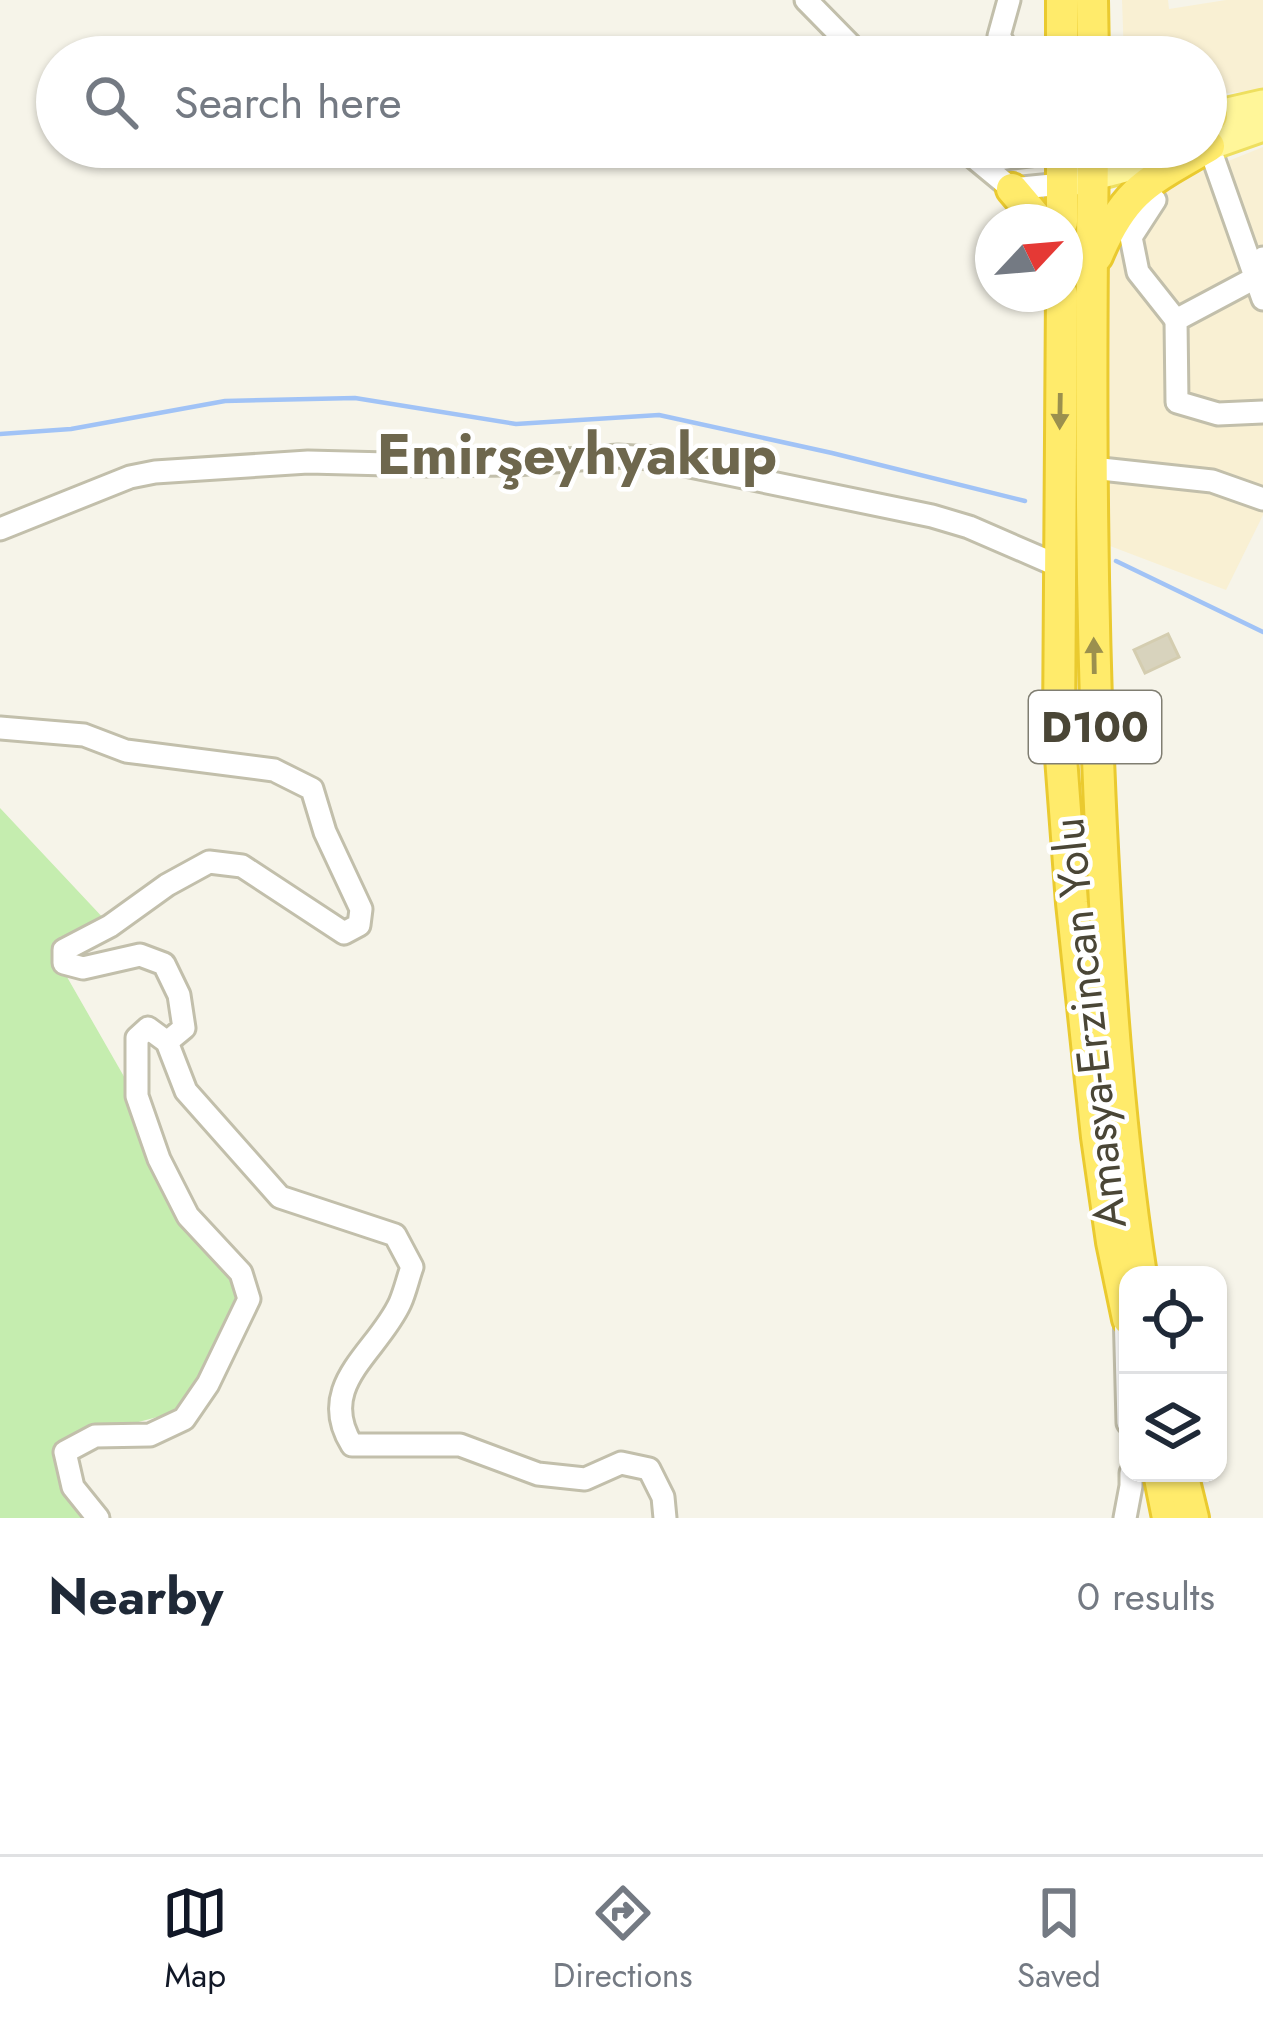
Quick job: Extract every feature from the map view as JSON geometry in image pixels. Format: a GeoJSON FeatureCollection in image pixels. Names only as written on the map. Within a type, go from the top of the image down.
{"type":"FeatureCollection","features":[{"type":"Feature","properties":{"kind":"highway"},"geometry":{"type":"LineString","coordinates":[[1062,0],[1062,36]]}},
{"type":"Feature","properties":{"kind":"highway"},"geometry":{"type":"LineString","coordinates":[[1092,0],[1093,36]]}},
{"type":"Feature","properties":{"kind":"highway"},"geometry":{"type":"LineString","coordinates":[[1062,204],[1062,184],[1070,168]]}},
{"type":"Feature","properties":{"kind":"highway","name":"D100"},"geometry":{"type":"LineString","coordinates":[[1079,168],[1092,267],[1096,743],[1112,1042],[1140,1266]]}},
{"type":"Feature","properties":{"kind":"highway"},"geometry":{"type":"LineString","coordinates":[[1092,267],[1115,217],[1163,168]]}},
{"type":"Feature","properties":{"kind":"highway"},"geometry":{"type":"LineString","coordinates":[[1012,189],[1025,204]]}},
{"type":"Feature","properties":{"kind":"highway","name":"Amasya-Erzincan Yolu"},"geometry":{"type":"LineString","coordinates":[[1062,312],[1059,731],[1097,1138],[1119,1275]]}},
{"type":"Feature","properties":{"kind":"highway"},"geometry":{"type":"LineString","coordinates":[[1161,1482],[1168,1518]]}},
{"type":"Feature","properties":{"kind":"highway"},"geometry":{"type":"LineString","coordinates":[[1184,1482],[1193,1518]]}},
{"type":"Feature","properties":{"kind":"main road"},"geometry":{"type":"LineString","coordinates":[[1227,121],[1263,104]]}},
{"type":"Feature","properties":{"kind":"main road"},"geometry":{"type":"LineString","coordinates":[[1227,130],[1263,127]]}},
{"type":"Feature","properties":{"kind":"street"},"geometry":{"type":"LineString","coordinates":[[806,0],[841,36]]}},
{"type":"Feature","properties":{"kind":"street"},"geometry":{"type":"LineString","coordinates":[[999,36],[1009,0]]}},
{"type":"Feature","properties":{"kind":"street"},"geometry":{"type":"LineString","coordinates":[[985,168],[1012,189],[1062,184]]}},
{"type":"Feature","properties":{"kind":"street"},"geometry":{"type":"LineString","coordinates":[[1176,320],[1260,278],[1220,168]]}},
{"type":"Feature","properties":{"kind":"street"},"geometry":{"type":"LineString","coordinates":[[1155,200],[1131,237],[1138,272],[1176,320],[1177,402],[1218,414],[1263,412]]}},
{"type":"Feature","properties":{"kind":"street"},"geometry":{"type":"LineString","coordinates":[[0,529],[130,477],[155,472],[308,462],[492,464],[618,456],[683,463],[932,516],[1059,566]]}},
{"type":"Feature","properties":{"kind":"street"},"geometry":{"type":"LineString","coordinates":[[1092,468],[1212,481],[1263,499]]}},
{"type":"Feature","properties":{"kind":"street"},"geometry":{"type":"LineString","coordinates":[[0,728],[84,735],[126,752],[274,770],[312,789],[325,832],[361,909],[359,925],[344,932],[242,866],[209,862],[64,950],[64,963],[83,968],[140,955],[164,964],[179,995],[184,1028],[167,1042]]}},
{"type":"Feature","properties":{"kind":"street"},"geometry":{"type":"LineString","coordinates":[[98,1518],[73,1487],[65,1452],[95,1436],[150,1436],[184,1419],[208,1384],[250,1299],[241,1273],[188,1216],[159,1159],[137,1096],[137,1038],[148,1028],[167,1042],[186,1091],[280,1197],[395,1235],[412,1267],[400,1305],[343,1386],[339,1424],[352,1445],[460,1445],[538,1474],[584,1479],[621,1462],[649,1469],[664,1496],[665,1518]]}},
{"type":"Feature","properties":{"kind":"street"},"geometry":{"type":"LineString","coordinates":[[1124,1518],[1131,1482]]}},
{"type":"Feature","properties":{"kind":"shaded area"},"geometry":{"type":"Polygon","coordinates":[[[1122,0],[1168,0],[1169,9],[1263,0],[1263,90],[1227,93],[1227,36],[1123,36],[1122,0]]]}},
{"type":"Feature","properties":{"kind":"shaded area"},"geometry":{"type":"Polygon","coordinates":[[[1263,147],[1263,515],[1226,590],[1110,546],[1108,254],[1135,206],[1169,185],[1211,168],[1227,168],[1227,162],[1263,147]]]}},
{"type":"Feature","properties":{"kind":"green space"},"geometry":{"type":"Polygon","coordinates":[[[0,808],[106,921],[60,937],[59,963],[134,1094],[184,1215],[242,1290],[180,1411],[67,1441],[87,1518],[0,1518],[0,808]]]}},
{"type":"Feature","properties":{"kind":"building"},"geometry":{"type":"Polygon","coordinates":[[[1168,634],[1179,657],[1145,673],[1134,650],[1168,634]]]}},
{"type":"Feature","properties":{"kind":"waterway"},"geometry":{"type":"LineString","coordinates":[[0,434],[71,429],[225,401],[355,398],[516,424],[659,415],[1025,501]]}},
{"type":"Feature","properties":{"kind":"waterway"},"geometry":{"type":"LineString","coordinates":[[1116,561],[1263,632]]}},
{"type":"Feature","properties":{"kind":"district","name":"Emirşeyhyakup"},"geometry":{"type":"Point","coordinates":[577,454]}}]}
